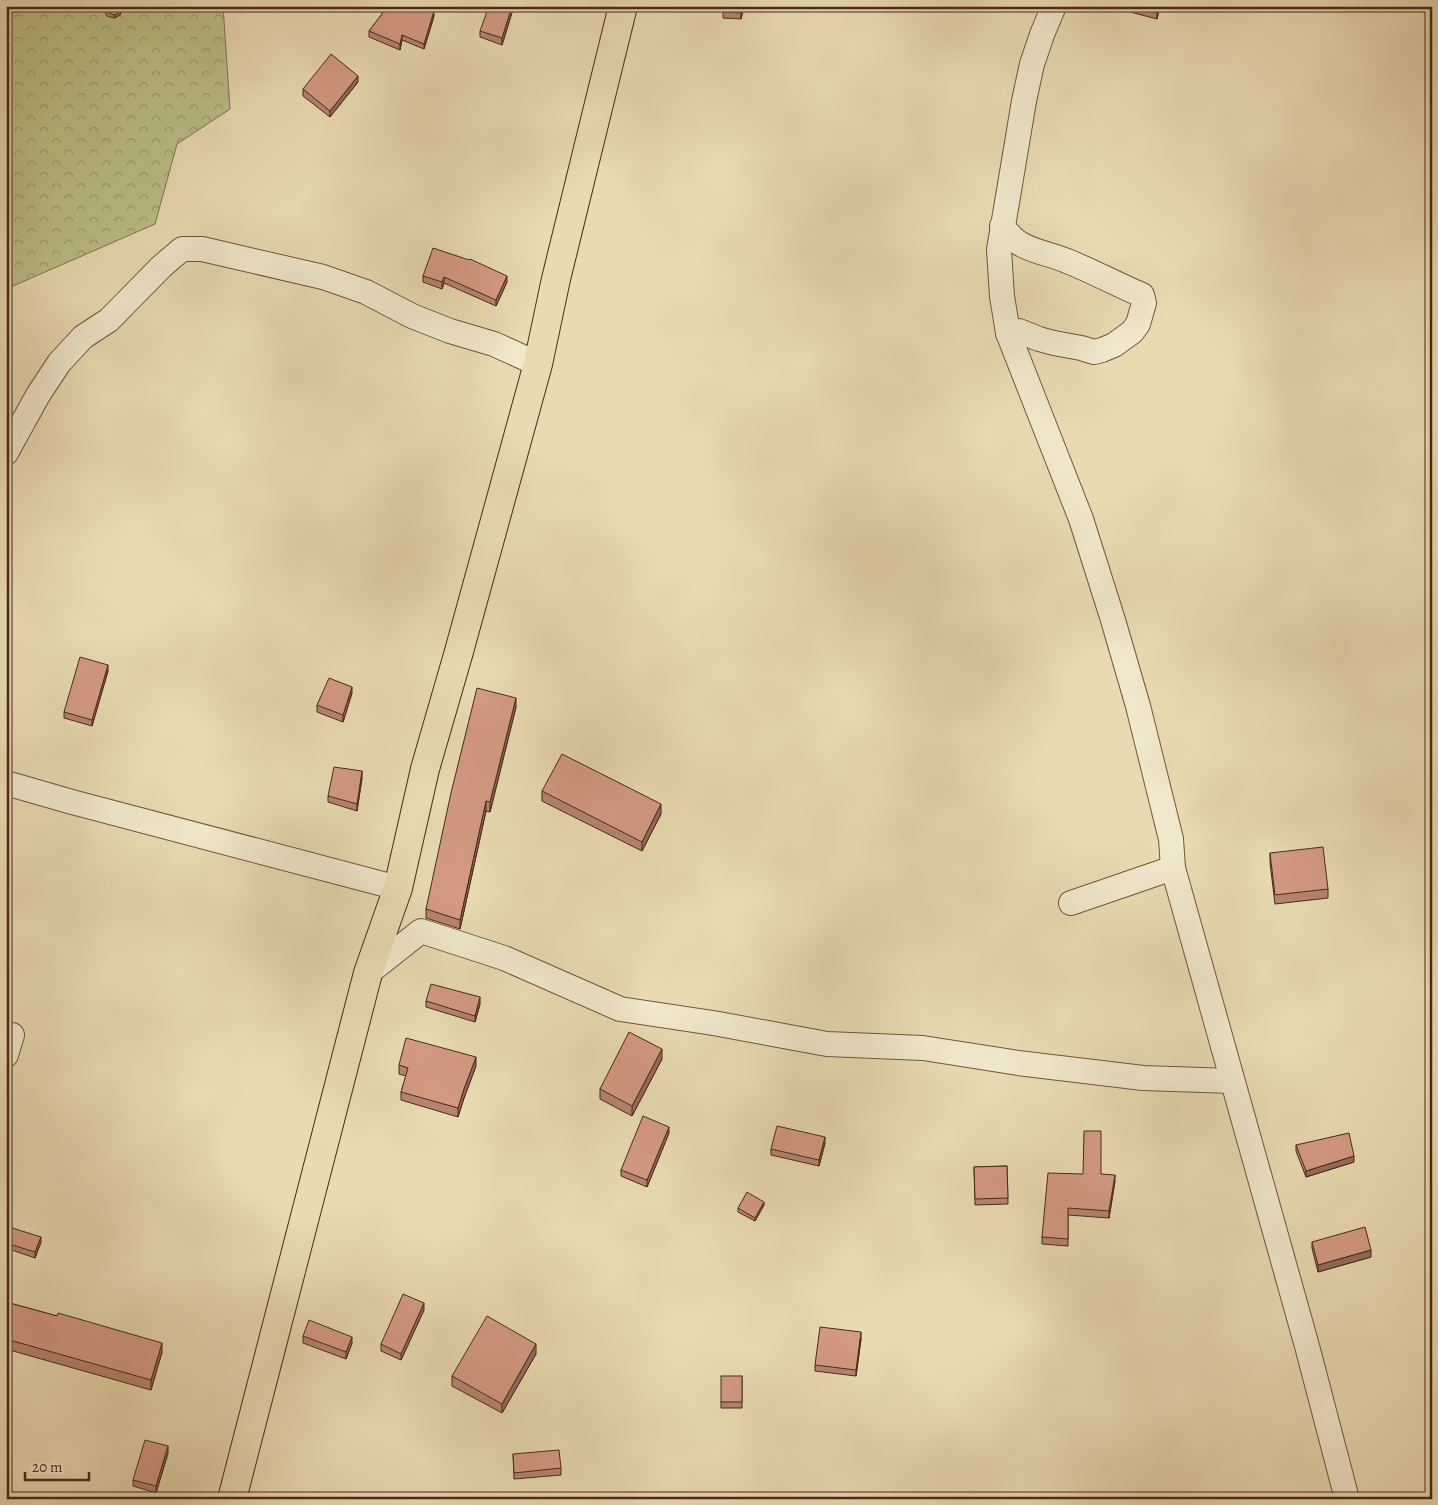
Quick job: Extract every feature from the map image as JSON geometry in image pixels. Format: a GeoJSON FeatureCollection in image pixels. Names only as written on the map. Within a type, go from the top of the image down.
{"type":"FeatureCollection","features":[{"type":"Feature","properties":{"kind":"main road"},"geometry":{"type":"LineString","coordinates":[[232,1499],[368,973],[398,888],[425,769],[538,364],[556,279],[622,6]]}},
{"type":"Feature","properties":{"kind":"street"},"geometry":{"type":"LineString","coordinates":[[1054,6],[1032,64],[998,250],[1002,296],[1008,333],[1081,519],[1113,620],[1138,706],[1171,839],[1172,868],[1307,1346],[1347,1499]]}},
{"type":"Feature","properties":{"kind":"street"},"geometry":{"type":"LineString","coordinates":[[1002,226],[1017,242],[1036,251],[1067,261],[1142,295],[1144,303],[1141,316],[1132,332],[1114,345],[1094,352],[1047,341],[1019,331],[1008,333]]}},
{"type":"Feature","properties":{"kind":"street"},"geometry":{"type":"LineString","coordinates":[[6,453],[38,395],[60,363],[83,337],[109,320],[161,267],[182,249],[202,249],[323,277],[366,292],[420,319],[450,331],[494,344],[538,364]]}},
{"type":"Feature","properties":{"kind":"street"},"geometry":{"type":"LineString","coordinates":[[6,783],[398,888]]}},
{"type":"Feature","properties":{"kind":"street"},"geometry":{"type":"LineString","coordinates":[[1071,903],[1172,868]]}},
{"type":"Feature","properties":{"kind":"street"},"geometry":{"type":"LineString","coordinates":[[368,973],[421,931],[504,958],[620,1009],[713,1023],[827,1044],[924,1048],[1018,1063],[1143,1078],[1232,1080]]}},
{"type":"Feature","properties":{"kind":"green space"},"geometry":{"type":"Polygon","coordinates":[[[6,6],[223,6],[230,109],[177,144],[155,224],[6,289],[6,6]]]}},
{"type":"Feature","properties":{"kind":"building"},"geometry":{"type":"Polygon","coordinates":[[[104,6],[122,6],[120,12],[114,15],[107,12],[104,6]]]}},
{"type":"Feature","properties":{"kind":"building"},"geometry":{"type":"Polygon","coordinates":[[[384,6],[426,6],[434,11],[424,44],[402,35],[400,44],[369,31],[382,14],[384,6]]]}},
{"type":"Feature","properties":{"kind":"building"},"geometry":{"type":"Polygon","coordinates":[[[489,6],[512,6],[502,38],[480,31],[489,6]]]}},
{"type":"Feature","properties":{"kind":"building"},"geometry":{"type":"Polygon","coordinates":[[[724,6],[743,6],[741,13],[723,12],[724,6]]]}},
{"type":"Feature","properties":{"kind":"building"},"geometry":{"type":"Polygon","coordinates":[[[1133,6],[1158,6],[1157,13],[1133,6]]]}},
{"type":"Feature","properties":{"kind":"building"},"geometry":{"type":"Polygon","coordinates":[[[331,54],[358,76],[330,111],[303,89],[331,54]]]}},
{"type":"Feature","properties":{"kind":"building"},"geometry":{"type":"Polygon","coordinates":[[[433,248],[470,259],[507,276],[496,300],[444,277],[442,282],[423,276],[433,248]]]}},
{"type":"Feature","properties":{"kind":"building"},"geometry":{"type":"Polygon","coordinates":[[[80,657],[108,665],[92,720],[64,712],[80,657]]]}},
{"type":"Feature","properties":{"kind":"building"},"geometry":{"type":"Polygon","coordinates":[[[329,678],[352,687],[343,715],[317,705],[329,678]]]}},
{"type":"Feature","properties":{"kind":"building"},"geometry":{"type":"Polygon","coordinates":[[[477,688],[516,698],[490,802],[486,801],[460,920],[426,909],[451,793],[477,688]]]}},
{"type":"Feature","properties":{"kind":"building"},"geometry":{"type":"Polygon","coordinates":[[[562,754],[661,804],[642,842],[542,791],[562,754]]]}},
{"type":"Feature","properties":{"kind":"building"},"geometry":{"type":"Polygon","coordinates":[[[334,767],[362,771],[357,804],[328,796],[334,767]]]}},
{"type":"Feature","properties":{"kind":"building"},"geometry":{"type":"Polygon","coordinates":[[[1323,847],[1328,889],[1275,895],[1270,853],[1323,847]]]}},
{"type":"Feature","properties":{"kind":"building"},"geometry":{"type":"Polygon","coordinates":[[[431,984],[480,997],[475,1016],[426,1001],[431,984]]]}},
{"type":"Feature","properties":{"kind":"building"},"geometry":{"type":"Polygon","coordinates":[[[629,1032],[662,1049],[632,1106],[600,1089],[629,1032]]]}},
{"type":"Feature","properties":{"kind":"building"},"geometry":{"type":"Polygon","coordinates":[[[406,1038],[476,1057],[458,1108],[401,1092],[408,1068],[399,1065],[406,1038]]]}},
{"type":"Feature","properties":{"kind":"building"},"geometry":{"type":"Polygon","coordinates":[[[643,1116],[669,1127],[647,1180],[621,1170],[643,1116]]]}},
{"type":"Feature","properties":{"kind":"building"},"geometry":{"type":"Polygon","coordinates":[[[777,1126],[825,1137],[819,1160],[771,1149],[777,1126]]]}},
{"type":"Feature","properties":{"kind":"building"},"geometry":{"type":"Polygon","coordinates":[[[1084,1131],[1101,1131],[1101,1174],[1115,1175],[1109,1211],[1068,1208],[1068,1239],[1042,1237],[1048,1173],[1083,1174],[1084,1131]]]}},
{"type":"Feature","properties":{"kind":"building"},"geometry":{"type":"Polygon","coordinates":[[[1349,1133],[1354,1156],[1306,1171],[1296,1145],[1349,1133]]]}},
{"type":"Feature","properties":{"kind":"building"},"geometry":{"type":"Polygon","coordinates":[[[1007,1166],[1008,1198],[975,1199],[974,1167],[1007,1166]]]}},
{"type":"Feature","properties":{"kind":"building"},"geometry":{"type":"Polygon","coordinates":[[[747,1192],[764,1202],[755,1218],[738,1208],[747,1192]]]}},
{"type":"Feature","properties":{"kind":"building"},"geometry":{"type":"Polygon","coordinates":[[[6,1198],[11,1200],[6,1213],[6,1198]]]}},
{"type":"Feature","properties":{"kind":"building"},"geometry":{"type":"Polygon","coordinates":[[[6,1226],[41,1237],[35,1252],[6,1243],[6,1226]]]}},
{"type":"Feature","properties":{"kind":"building"},"geometry":{"type":"Polygon","coordinates":[[[1365,1227],[1371,1250],[1318,1265],[1312,1242],[1365,1227]]]}},
{"type":"Feature","properties":{"kind":"building"},"geometry":{"type":"Polygon","coordinates":[[[403,1294],[424,1303],[401,1354],[381,1344],[403,1294]]]}},
{"type":"Feature","properties":{"kind":"building"},"geometry":{"type":"Polygon","coordinates":[[[6,1302],[57,1316],[58,1313],[162,1343],[151,1380],[6,1339],[6,1302]]]}},
{"type":"Feature","properties":{"kind":"building"},"geometry":{"type":"Polygon","coordinates":[[[487,1316],[536,1344],[502,1404],[452,1376],[487,1316]]]}},
{"type":"Feature","properties":{"kind":"building"},"geometry":{"type":"Polygon","coordinates":[[[309,1320],[352,1337],[346,1352],[303,1336],[309,1320]]]}},
{"type":"Feature","properties":{"kind":"building"},"geometry":{"type":"Polygon","coordinates":[[[820,1327],[861,1332],[856,1370],[815,1365],[820,1327]]]}},
{"type":"Feature","properties":{"kind":"building"},"geometry":{"type":"Polygon","coordinates":[[[721,1376],[742,1376],[742,1402],[721,1402],[721,1376]]]}},
{"type":"Feature","properties":{"kind":"building"},"geometry":{"type":"Polygon","coordinates":[[[145,1440],[168,1446],[156,1486],[133,1480],[145,1440]]]}},
{"type":"Feature","properties":{"kind":"building"},"geometry":{"type":"Polygon","coordinates":[[[559,1450],[561,1468],[514,1473],[513,1454],[559,1450]]]}}]}
